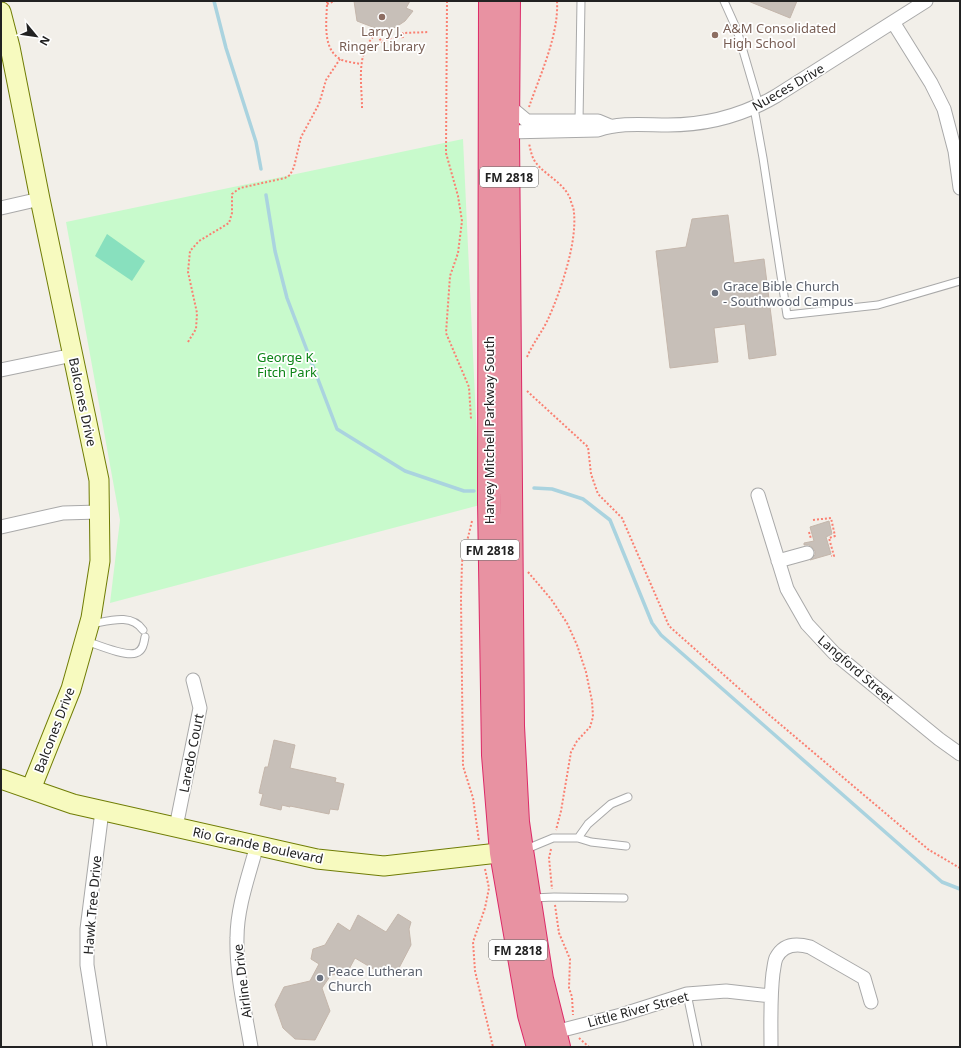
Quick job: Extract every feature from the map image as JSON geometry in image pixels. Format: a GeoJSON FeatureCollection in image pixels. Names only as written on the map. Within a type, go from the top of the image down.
{"type":"FeatureCollection","features":[{"type":"Feature","properties":{"kind":"highway","name":"Harvey Mitchell Parkway South"},"geometry":{"type":"LineString","coordinates":[[490,1],[499,108]]}},
{"type":"Feature","properties":{"kind":"highway","name":"Harvey Mitchell Parkway South"},"geometry":{"type":"LineString","coordinates":[[509,1],[499,108],[489,502],[493,755],[502,853],[529,1015],[538,1047]]}},
{"type":"Feature","properties":{"kind":"highway"},"geometry":{"type":"LineString","coordinates":[[499,108],[500,126],[521,128]]}},
{"type":"Feature","properties":{"kind":"highway","name":"Harvey Mitchell Parkway South"},"geometry":{"type":"LineString","coordinates":[[502,853],[518,822],[513,726],[521,128]]}},
{"type":"Feature","properties":{"kind":"highway","name":"Harvey Mitchell Parkway South"},"geometry":{"type":"LineString","coordinates":[[502,853],[529,898],[542,979],[563,1035]]}},
{"type":"Feature","properties":{"kind":"street","name":"Nueces Drive"},"geometry":{"type":"LineString","coordinates":[[521,128],[598,130],[610,126],[700,123],[727,118],[757,106],[776,96],[926,1]]}},
{"type":"Feature","properties":{"kind":"street","name":"Balcones Drive"},"geometry":{"type":"LineString","coordinates":[[1,12],[5,48],[40,199],[99,480],[100,561],[87,632],[71,689],[31,788]]}},
{"type":"Feature","properties":{"kind":"street"},"geometry":{"type":"LineString","coordinates":[[893,22],[931,83],[944,109],[955,151],[960,188]]}},
{"type":"Feature","properties":{"kind":"street","name":"Nueces Drive"},"geometry":{"type":"LineString","coordinates":[[521,128],[580,121],[598,121],[610,126]]}},
{"type":"Feature","properties":{"kind":"street"},"geometry":{"type":"LineString","coordinates":[[1,208],[40,199]]}},
{"type":"Feature","properties":{"kind":"street"},"geometry":{"type":"LineString","coordinates":[[1,370],[73,355]]}},
{"type":"Feature","properties":{"kind":"street","name":"Langford Street"},"geometry":{"type":"LineString","coordinates":[[758,495],[787,589],[807,624],[834,653],[939,739],[960,754]]}},
{"type":"Feature","properties":{"kind":"street"},"geometry":{"type":"LineString","coordinates":[[1,527],[63,513],[99,512]]}},
{"type":"Feature","properties":{"kind":"street"},"geometry":{"type":"LineString","coordinates":[[778,561],[807,553]]}},
{"type":"Feature","properties":{"kind":"street","name":"Laredo Court"},"geometry":{"type":"LineString","coordinates":[[176,827],[200,708],[193,680]]}},
{"type":"Feature","properties":{"kind":"street","name":"Rio Grande Boulevard"},"geometry":{"type":"LineString","coordinates":[[1,779],[31,788],[73,804],[317,859],[384,866],[502,853]]}},
{"type":"Feature","properties":{"kind":"street","name":"Hawk Tree Drive"},"geometry":{"type":"LineString","coordinates":[[100,1047],[87,965],[87,929],[102,811]]}},
{"type":"Feature","properties":{"kind":"street","name":"Airline Drive"},"geometry":{"type":"LineString","coordinates":[[251,1047],[238,966],[237,937],[242,901],[257,846]]}},
{"type":"Feature","properties":{"kind":"street"},"geometry":{"type":"LineString","coordinates":[[771,1047],[771,996],[775,960],[781,951],[789,946],[800,944],[810,947],[864,978],[872,1002]]}},
{"type":"Feature","properties":{"kind":"street","name":"Little River Street"},"geometry":{"type":"LineString","coordinates":[[563,1035],[688,994],[726,991],[771,996]]}},
{"type":"Feature","properties":{"kind":"lane"},"geometry":{"type":"LineString","coordinates":[[580,121],[581,1]]}},
{"type":"Feature","properties":{"kind":"lane"},"geometry":{"type":"LineString","coordinates":[[724,1],[737,30],[757,106],[763,158],[787,315],[878,305],[960,281]]}},
{"type":"Feature","properties":{"kind":"lane"},"geometry":{"type":"LineString","coordinates":[[126,619],[140,626],[144,634],[144,644],[141,650],[137,653],[129,654],[87,632],[126,619]]}},
{"type":"Feature","properties":{"kind":"lane"},"geometry":{"type":"LineString","coordinates":[[578,838],[588,824],[611,804],[628,797]]}},
{"type":"Feature","properties":{"kind":"lane"},"geometry":{"type":"LineString","coordinates":[[502,853],[553,838],[578,838],[591,842],[626,846]]}},
{"type":"Feature","properties":{"kind":"lane"},"geometry":{"type":"LineString","coordinates":[[529,898],[554,896],[624,898]]}},
{"type":"Feature","properties":{"kind":"lane"},"geometry":{"type":"LineString","coordinates":[[688,994],[698,1047]]}},
{"type":"Feature","properties":{"kind":"path"},"geometry":{"type":"LineString","coordinates":[[335,1],[327,2],[328,41],[331,50],[340,59],[361,64]]}},
{"type":"Feature","properties":{"kind":"path"},"geometry":{"type":"LineString","coordinates":[[447,1],[446,152],[458,196],[462,221],[458,253],[450,276],[446,332],[469,387],[472,426]]}},
{"type":"Feature","properties":{"kind":"path"},"geometry":{"type":"LineString","coordinates":[[524,362],[549,317],[559,291],[572,243],[574,212],[569,197],[560,184],[544,171],[533,159],[521,128],[555,32],[558,10],[557,1]]}},
{"type":"Feature","properties":{"kind":"path"},"geometry":{"type":"LineString","coordinates":[[362,108],[361,64],[366,46],[376,34],[382,42],[389,39],[403,37],[403,33],[429,32]]}},
{"type":"Feature","properties":{"kind":"path"},"geometry":{"type":"LineString","coordinates":[[188,342],[196,329],[197,313],[188,272],[190,251],[199,241],[229,223],[232,213],[232,194],[240,188],[285,178],[290,174],[294,167],[301,137],[320,104],[326,80],[340,59]]}},
{"type":"Feature","properties":{"kind":"path"},"geometry":{"type":"LineString","coordinates":[[524,396],[524,388],[588,447],[591,474],[598,494],[622,518],[669,626],[761,708],[929,850],[960,868]]}},
{"type":"Feature","properties":{"kind":"path"},"geometry":{"type":"LineString","coordinates":[[813,520],[831,518],[835,536],[829,538],[828,542],[834,556],[831,556]]}},
{"type":"Feature","properties":{"kind":"path"},"geometry":{"type":"LineString","coordinates":[[472,520],[462,562],[463,766],[473,798],[476,825],[502,853],[488,888],[485,908],[473,942],[475,971],[493,1047]]}},
{"type":"Feature","properties":{"kind":"path"},"geometry":{"type":"LineString","coordinates":[[809,532],[811,539]]}},
{"type":"Feature","properties":{"kind":"path"},"geometry":{"type":"LineString","coordinates":[[527,571],[551,599],[567,622],[586,672],[592,701],[593,717],[590,727],[577,740],[572,752],[561,811],[549,858],[559,934],[570,959],[569,988],[572,997],[573,1017],[563,1035],[577,1037],[589,1047]]}},
{"type":"Feature","properties":{"kind":"green space","name":"George K. Fitch Park"},"geometry":{"type":"Polygon","coordinates":[[[463,139],[480,505],[110,603],[120,520],[66,222],[463,139]]]}},
{"type":"Feature","properties":{"kind":"green space"},"geometry":{"type":"Polygon","coordinates":[[[107,234],[145,261],[132,281],[95,256],[107,234]]]}},
{"type":"Feature","properties":{"kind":"building","name":"Larry J. Ringer Library"},"geometry":{"type":"Polygon","coordinates":[[[354,1],[410,1],[406,8],[413,11],[405,21],[396,27],[383,31],[357,21],[354,1]]]}},
{"type":"Feature","properties":{"kind":"building","name":"A&M Consolidated High School"},"geometry":{"type":"Polygon","coordinates":[[[748,1],[797,1],[790,18],[748,1]]]}},
{"type":"Feature","properties":{"kind":"building","name":"Grace Bible Church - Southwood Campus"},"geometry":{"type":"Polygon","coordinates":[[[728,215],[734,263],[764,259],[776,355],[749,359],[745,324],[714,328],[718,362],[670,368],[656,251],[686,247],[692,219],[728,215]]]}},
{"type":"Feature","properties":{"kind":"building"},"geometry":{"type":"Polygon","coordinates":[[[829,521],[832,534],[826,537],[831,554],[810,560],[815,555],[815,551],[809,545],[804,545],[804,543],[814,541],[810,527],[829,521]]]}},
{"type":"Feature","properties":{"kind":"building"},"geometry":{"type":"Polygon","coordinates":[[[274,740],[295,745],[290,768],[336,778],[335,782],[344,784],[338,810],[330,809],[329,814],[290,806],[282,805],[281,810],[260,805],[263,794],[259,793],[265,767],[268,767],[274,740]]]}},
{"type":"Feature","properties":{"kind":"building","name":"Peace Lutheran Church"},"geometry":{"type":"Polygon","coordinates":[[[398,914],[411,922],[409,929],[411,945],[399,968],[382,974],[355,958],[347,973],[331,975],[322,988],[330,1011],[315,1040],[295,1039],[283,1028],[275,1005],[284,987],[310,981],[319,964],[311,959],[313,949],[325,945],[338,923],[350,931],[358,915],[386,932],[398,914]]]}},
{"type":"Feature","properties":{"kind":"waterway"},"geometry":{"type":"LineString","coordinates":[[214,1],[226,48],[256,142],[261,169]]}},
{"type":"Feature","properties":{"kind":"waterway"},"geometry":{"type":"LineString","coordinates":[[266,195],[275,251],[287,298],[337,429],[405,471],[464,491],[474,491]]}},
{"type":"Feature","properties":{"kind":"waterway"},"geometry":{"type":"LineString","coordinates":[[534,488],[552,489],[583,499],[610,520],[652,623],[661,635],[942,882],[960,889]]}},
{"type":"Feature","properties":{"kind":"place","name":"Larry J. Ringer Library"},"geometry":{"type":"Point","coordinates":[382,17]}},
{"type":"Feature","properties":{"kind":"place","name":"A&M Consolidated High School"},"geometry":{"type":"Point","coordinates":[715,35]}},
{"type":"Feature","properties":{"kind":"place","name":"Grace Bible Church - Southwood Campus"},"geometry":{"type":"Point","coordinates":[715,293]}},
{"type":"Feature","properties":{"kind":"place","name":"Peace Lutheran Church"},"geometry":{"type":"Point","coordinates":[320,978]}}]}
